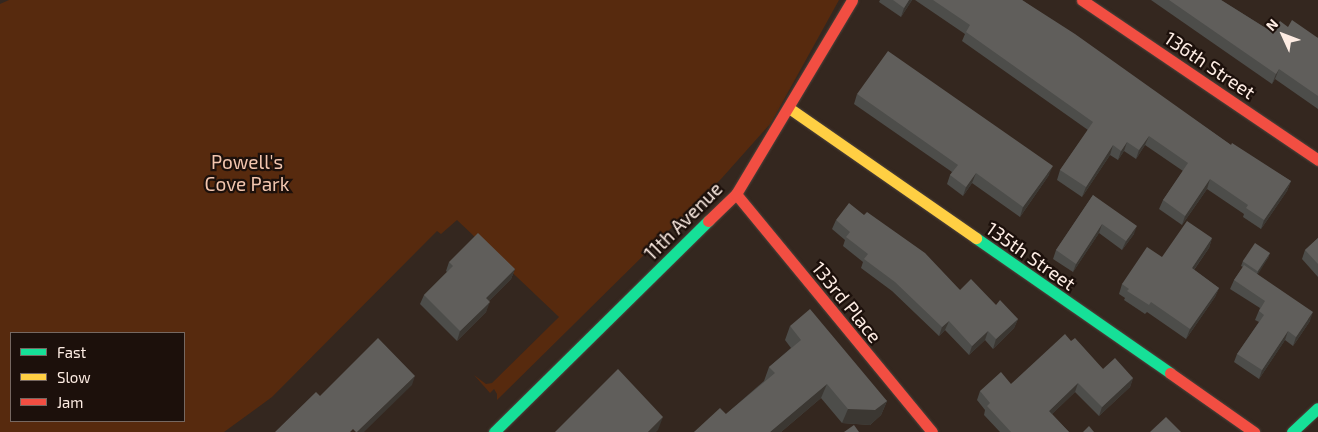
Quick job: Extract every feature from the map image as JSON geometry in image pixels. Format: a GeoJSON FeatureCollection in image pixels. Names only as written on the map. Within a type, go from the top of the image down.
{"type":"FeatureCollection","features":[{"type":"Feature","properties":{"kind":"street","name":"11th Avenue"},"geometry":{"type":"LineString","coordinates":[[494,432],[736,194],[852,0]]}},
{"type":"Feature","properties":{"kind":"street","name":"136th Street"},"geometry":{"type":"LineString","coordinates":[[1082,0],[1318,160]]}},
{"type":"Feature","properties":{"kind":"street","name":"135th Street"},"geometry":{"type":"LineString","coordinates":[[789,108],[1254,432]]}},
{"type":"Feature","properties":{"kind":"street","name":"133rd Place"},"geometry":{"type":"LineString","coordinates":[[736,194],[932,432]]}},
{"type":"Feature","properties":{"kind":"street"},"geometry":{"type":"LineString","coordinates":[[1292,432],[1318,408]]}},
{"type":"Feature","properties":{"kind":"green space","name":"Powell's Cove Park"},"geometry":{"type":"Polygon","coordinates":[[[9,0],[839,0],[771,123],[721,179],[497,400],[497,394],[494,389],[490,393],[474,375],[486,384],[492,383],[559,317],[457,220],[441,234],[437,231],[272,397],[224,432],[0,432],[0,4],[9,0]]]}},
{"type":"Feature","properties":{"kind":"building"},"geometry":{"type":"Polygon","coordinates":[[[893,0],[909,0],[904,8],[893,0]]]}},
{"type":"Feature","properties":{"kind":"building"},"geometry":{"type":"Polygon","coordinates":[[[933,0],[1022,0],[1075,34],[1231,145],[1232,143],[1291,181],[1264,220],[1246,208],[1248,205],[1210,179],[1185,216],[1163,200],[1188,163],[1149,136],[1139,150],[1127,142],[1121,151],[1113,145],[1086,187],[1060,170],[1093,122],[966,32],[970,25],[933,0]]]}},
{"type":"Feature","properties":{"kind":"building"},"geometry":{"type":"Polygon","coordinates":[[[1169,0],[1221,0],[1272,32],[1280,21],[1288,27],[1292,20],[1318,38],[1318,96],[1279,69],[1276,74],[1169,0]]]}},
{"type":"Feature","properties":{"kind":"building"},"geometry":{"type":"Polygon","coordinates":[[[888,51],[1053,166],[1023,207],[976,173],[966,187],[950,175],[958,165],[857,94],[888,51]]]}},
{"type":"Feature","properties":{"kind":"building"},"geometry":{"type":"Polygon","coordinates":[[[1093,195],[1137,226],[1126,241],[1102,224],[1076,264],[1056,250],[1093,195]]]}},
{"type":"Feature","properties":{"kind":"building"},"geometry":{"type":"Polygon","coordinates":[[[849,203],[864,215],[867,212],[925,253],[960,290],[971,279],[996,305],[1000,300],[1018,319],[996,339],[988,331],[972,346],[949,321],[942,327],[895,282],[864,259],[868,254],[846,237],[850,232],[836,220],[849,203]]]}},
{"type":"Feature","properties":{"kind":"building"},"geometry":{"type":"Polygon","coordinates":[[[1187,221],[1212,238],[1192,268],[1219,288],[1190,329],[1151,302],[1149,305],[1127,291],[1129,289],[1122,284],[1147,247],[1162,257],[1187,221]]]}},
{"type":"Feature","properties":{"kind":"building"},"geometry":{"type":"Polygon","coordinates":[[[478,233],[515,269],[486,298],[490,302],[460,331],[424,295],[453,266],[449,262],[478,233]]]}},
{"type":"Feature","properties":{"kind":"building"},"geometry":{"type":"Polygon","coordinates":[[[1318,238],[1318,264],[1305,250],[1318,238]]]}},
{"type":"Feature","properties":{"kind":"building"},"geometry":{"type":"Polygon","coordinates":[[[1255,243],[1270,253],[1258,271],[1243,261],[1255,243]]]}},
{"type":"Feature","properties":{"kind":"building"},"geometry":{"type":"Polygon","coordinates":[[[1244,265],[1313,312],[1296,337],[1288,331],[1262,370],[1237,354],[1264,315],[1259,311],[1265,301],[1234,280],[1244,265]]]}},
{"type":"Feature","properties":{"kind":"building"},"geometry":{"type":"Polygon","coordinates":[[[810,309],[887,401],[875,410],[848,409],[827,384],[770,432],[694,432],[720,408],[726,414],[775,373],[769,367],[801,340],[790,326],[810,309]]]}},
{"type":"Feature","properties":{"kind":"building"},"geometry":{"type":"Polygon","coordinates":[[[1065,334],[1071,341],[1075,338],[1103,369],[1115,358],[1133,378],[1102,407],[1078,383],[1049,411],[1069,432],[1011,432],[987,406],[990,403],[980,391],[1001,372],[1011,384],[1065,334]]]}},
{"type":"Feature","properties":{"kind":"building"},"geometry":{"type":"Polygon","coordinates":[[[378,338],[415,376],[357,432],[353,429],[350,432],[275,432],[316,392],[320,396],[378,338]]]}},
{"type":"Feature","properties":{"kind":"building"},"geometry":{"type":"Polygon","coordinates":[[[618,369],[663,417],[648,432],[555,432],[618,369]]]}},
{"type":"Feature","properties":{"kind":"building"},"geometry":{"type":"Polygon","coordinates":[[[1166,417],[1181,432],[1150,432],[1166,417]]]}},
{"type":"Feature","properties":{"kind":"building"},"geometry":{"type":"Polygon","coordinates":[[[854,425],[859,432],[844,432],[854,425]]]}},
{"type":"Feature","properties":{"kind":"building"},"geometry":{"type":"Polygon","coordinates":[[[1089,426],[1094,432],[1083,432],[1089,426]]]}},
{"type":"Feature","properties":{"kind":"traffic: fast"},"geometry":{"type":"LineString","coordinates":[[494,432],[708,221]]}},
{"type":"Feature","properties":{"kind":"traffic: fast"},"geometry":{"type":"LineString","coordinates":[[976,238],[1170,373]]}},
{"type":"Feature","properties":{"kind":"traffic: fast"},"geometry":{"type":"LineString","coordinates":[[1292,432],[1318,408]]}},
{"type":"Feature","properties":{"kind":"traffic: slow"},"geometry":{"type":"LineString","coordinates":[[789,108],[976,238]]}},
{"type":"Feature","properties":{"kind":"traffic: jam"},"geometry":{"type":"LineString","coordinates":[[708,221],[736,194],[852,0]]}},
{"type":"Feature","properties":{"kind":"traffic: jam"},"geometry":{"type":"LineString","coordinates":[[1082,0],[1318,160]]}},
{"type":"Feature","properties":{"kind":"traffic: jam"},"geometry":{"type":"LineString","coordinates":[[736,194],[932,432]]}},
{"type":"Feature","properties":{"kind":"traffic: jam"},"geometry":{"type":"LineString","coordinates":[[1170,373],[1254,432]]}}]}
